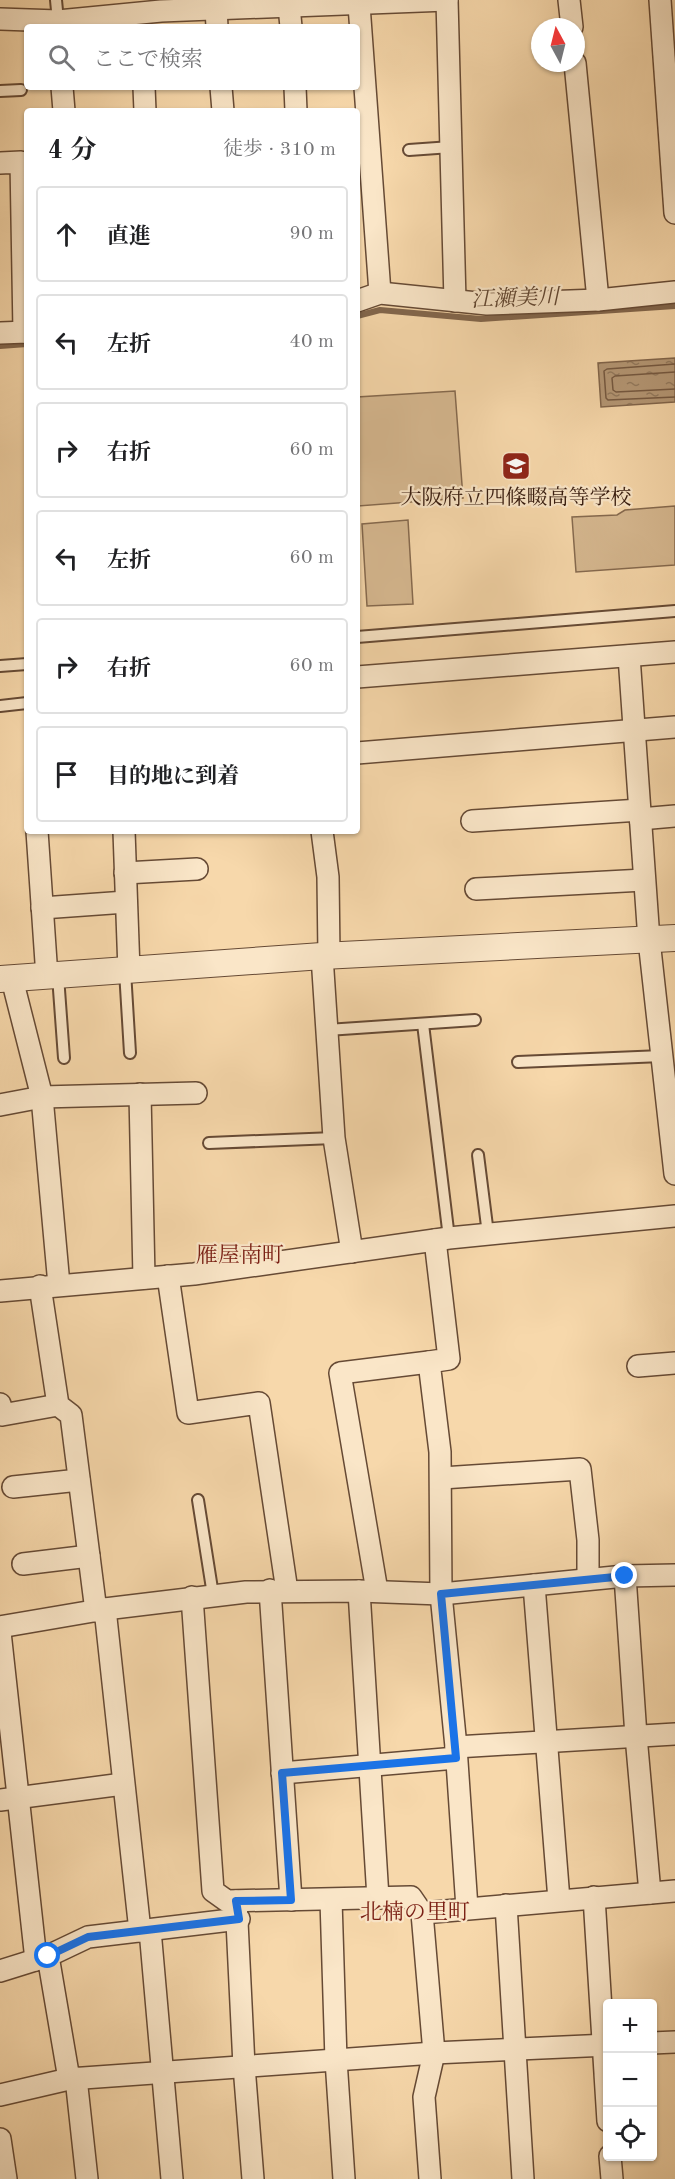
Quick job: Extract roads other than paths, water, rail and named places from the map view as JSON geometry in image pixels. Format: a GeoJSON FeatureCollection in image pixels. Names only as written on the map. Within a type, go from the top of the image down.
{"type":"FeatureCollection","features":[{"type":"Feature","properties":{"kind":"street"},"geometry":{"type":"LineString","coordinates":[[0,19],[57,16],[139,20],[160,5],[217,17],[259,3],[289,6],[359,5],[447,0],[455,301]]}},
{"type":"Feature","properties":{"kind":"street"},"geometry":{"type":"LineString","coordinates":[[569,0],[571,18]]}},
{"type":"Feature","properties":{"kind":"street"},"geometry":{"type":"LineString","coordinates":[[660,0],[675,213]]}},
{"type":"Feature","properties":{"kind":"street"},"geometry":{"type":"LineString","coordinates":[[359,5],[380,293]]}},
{"type":"Feature","properties":{"kind":"street"},"geometry":{"type":"LineString","coordinates":[[289,6],[291,24]]}},
{"type":"Feature","properties":{"kind":"street"},"geometry":{"type":"LineString","coordinates":[[576,72],[598,300]]}},
{"type":"Feature","properties":{"kind":"street"},"geometry":{"type":"LineString","coordinates":[[62,90],[64,108]]}},
{"type":"Feature","properties":{"kind":"street"},"geometry":{"type":"LineString","coordinates":[[144,90],[145,108]]}},
{"type":"Feature","properties":{"kind":"street"},"geometry":{"type":"LineString","coordinates":[[221,90],[223,108]]}},
{"type":"Feature","properties":{"kind":"street"},"geometry":{"type":"LineString","coordinates":[[295,90],[296,108]]}},
{"type":"Feature","properties":{"kind":"street"},"geometry":{"type":"LineString","coordinates":[[0,163],[21,162],[24,264]]}},
{"type":"Feature","properties":{"kind":"street"},"geometry":{"type":"LineString","coordinates":[[360,299],[380,293],[487,304],[598,300],[675,292]]}},
{"type":"Feature","properties":{"kind":"street"},"geometry":{"type":"LineString","coordinates":[[0,333],[24,332]]}},
{"type":"Feature","properties":{"kind":"street"},"geometry":{"type":"LineString","coordinates":[[360,677],[675,652]]}},
{"type":"Feature","properties":{"kind":"street"},"geometry":{"type":"LineString","coordinates":[[629,656],[648,940],[667,1028],[662,1056],[675,1174]]}},
{"type":"Feature","properties":{"kind":"street"},"geometry":{"type":"LineString","coordinates":[[360,753],[675,727]]}},
{"type":"Feature","properties":{"kind":"street"},"geometry":{"type":"LineString","coordinates":[[472,822],[640,815],[675,816]]}},
{"type":"Feature","properties":{"kind":"street"},"geometry":{"type":"LineString","coordinates":[[37,834],[42,908],[52,976]]}},
{"type":"Feature","properties":{"kind":"street"},"geometry":{"type":"LineString","coordinates":[[124,834],[127,971]]}},
{"type":"Feature","properties":{"kind":"street"},"geometry":{"type":"LineString","coordinates":[[322,834],[328,877],[325,956],[334,1138],[352,1252]]}},
{"type":"Feature","properties":{"kind":"street"},"geometry":{"type":"LineString","coordinates":[[125,873],[197,869]]}},
{"type":"Feature","properties":{"kind":"street"},"geometry":{"type":"LineString","coordinates":[[476,889],[644,880]]}},
{"type":"Feature","properties":{"kind":"street"},"geometry":{"type":"LineString","coordinates":[[42,908],[126,902]]}},
{"type":"Feature","properties":{"kind":"street"},"geometry":{"type":"LineString","coordinates":[[58,1405],[42,1097],[6,979],[325,956],[675,938]]}},
{"type":"Feature","properties":{"kind":"street"},"geometry":{"type":"LineString","coordinates":[[0,1105],[42,1097],[196,1093]]}},
{"type":"Feature","properties":{"kind":"street"},"geometry":{"type":"LineString","coordinates":[[140,1094],[144,1278]]}},
{"type":"Feature","properties":{"kind":"street"},"geometry":{"type":"LineString","coordinates":[[0,1291],[194,1274],[442,1239],[675,1216]]}},
{"type":"Feature","properties":{"kind":"street"},"geometry":{"type":"LineString","coordinates":[[378,1898],[369,1765],[368,1591],[340,1373],[450,1359],[442,1239]]}},
{"type":"Feature","properties":{"kind":"street"},"geometry":{"type":"LineString","coordinates":[[168,1276],[188,1413],[259,1403],[279,1590],[282,1773],[291,1900]]}},
{"type":"Feature","properties":{"kind":"street"},"geometry":{"type":"LineString","coordinates":[[429,1362],[442,1478],[441,1594],[456,1752],[467,1908]]}},
{"type":"Feature","properties":{"kind":"street"},"geometry":{"type":"LineString","coordinates":[[638,1366],[675,1363]]}},
{"type":"Feature","properties":{"kind":"street"},"geometry":{"type":"LineString","coordinates":[[0,1404],[2,1415],[58,1405],[71,1415],[88,1556],[100,1610],[145,1931],[172,2179]]}},
{"type":"Feature","properties":{"kind":"street"},"geometry":{"type":"LineString","coordinates":[[442,1478],[580,1469],[588,1540],[588,1579]]}},
{"type":"Feature","properties":{"kind":"street"},"geometry":{"type":"LineString","coordinates":[[13,1486],[79,1480]]}},
{"type":"Feature","properties":{"kind":"street"},"geometry":{"type":"LineString","coordinates":[[22,1564],[88,1556]]}},
{"type":"Feature","properties":{"kind":"street"},"geometry":{"type":"LineString","coordinates":[[0,1627],[100,1610],[213,1595],[279,1590],[441,1594],[588,1579],[675,1575]]}},
{"type":"Feature","properties":{"kind":"street"},"geometry":{"type":"LineString","coordinates":[[625,1576],[650,1893]]}},
{"type":"Feature","properties":{"kind":"street"},"geometry":{"type":"LineString","coordinates":[[534,1585],[559,1900]]}},
{"type":"Feature","properties":{"kind":"street"},"geometry":{"type":"LineString","coordinates":[[192,1597],[213,1891],[238,1910],[244,2066],[253,2179]]}},
{"type":"Feature","properties":{"kind":"street"},"geometry":{"type":"LineString","coordinates":[[0,1632],[10,1799],[42,1958],[73,2079],[87,2179]]}},
{"type":"Feature","properties":{"kind":"street"},"geometry":{"type":"LineString","coordinates":[[282,1773],[369,1765],[546,1740],[675,1734]]}},
{"type":"Feature","properties":{"kind":"street"},"geometry":{"type":"LineString","coordinates":[[10,1799],[123,1784]]}},
{"type":"Feature","properties":{"kind":"street"},"geometry":{"type":"LineString","coordinates":[[422,1913],[675,1891]]}},
{"type":"Feature","properties":{"kind":"street"},"geometry":{"type":"LineString","coordinates":[[0,1971],[42,1958],[88,1937],[145,1931],[291,1900],[411,1897],[422,1913],[434,2054],[424,2097],[430,2179]]}},
{"type":"Feature","properties":{"kind":"street"},"geometry":{"type":"LineString","coordinates":[[594,1897],[603,2018]]}},
{"type":"Feature","properties":{"kind":"street"},"geometry":{"type":"LineString","coordinates":[[332,1900],[336,2060],[344,2179]]}},
{"type":"Feature","properties":{"kind":"street"},"geometry":{"type":"LineString","coordinates":[[506,1905],[523,2179]]}},
{"type":"Feature","properties":{"kind":"street"},"geometry":{"type":"LineString","coordinates":[[657,2043],[675,2042]]}},
{"type":"Feature","properties":{"kind":"street"},"geometry":{"type":"LineString","coordinates":[[0,2096],[73,2079],[162,2071],[603,2045]]}},
{"type":"Feature","properties":{"kind":"street"},"geometry":{"type":"LineString","coordinates":[[605,2053],[607,2107]]}},
{"type":"Feature","properties":{"kind":"street"},"geometry":{"type":"LineString","coordinates":[[0,2139],[6,2179]]}},
{"type":"Feature","properties":{"kind":"street"},"geometry":{"type":"LineString","coordinates":[[610,2161],[612,2179]]}},
{"type":"Feature","properties":{"kind":"lane"},"geometry":{"type":"LineString","coordinates":[[0,91],[21,90]]}},
{"type":"Feature","properties":{"kind":"lane"},"geometry":{"type":"LineString","coordinates":[[409,150],[451,147]]}},
{"type":"Feature","properties":{"kind":"lane"},"geometry":{"type":"LineString","coordinates":[[360,637],[675,610]]}},
{"type":"Feature","properties":{"kind":"lane"},"geometry":{"type":"LineString","coordinates":[[0,666],[24,664]]}},
{"type":"Feature","properties":{"kind":"lane"},"geometry":{"type":"LineString","coordinates":[[0,706],[24,704]]}},
{"type":"Feature","properties":{"kind":"lane"},"geometry":{"type":"LineString","coordinates":[[127,971],[130,1053]]}},
{"type":"Feature","properties":{"kind":"lane"},"geometry":{"type":"LineString","coordinates":[[52,976],[64,1058]]}},
{"type":"Feature","properties":{"kind":"lane"},"geometry":{"type":"LineString","coordinates":[[327,1030],[476,1020]]}},
{"type":"Feature","properties":{"kind":"lane"},"geometry":{"type":"LineString","coordinates":[[423,1024],[442,1239]]}},
{"type":"Feature","properties":{"kind":"lane"},"geometry":{"type":"LineString","coordinates":[[518,1062],[662,1056]]}},
{"type":"Feature","properties":{"kind":"lane"},"geometry":{"type":"LineString","coordinates":[[209,1143],[334,1138]]}},
{"type":"Feature","properties":{"kind":"lane"},"geometry":{"type":"LineString","coordinates":[[478,1155],[488,1234]]}},
{"type":"Feature","properties":{"kind":"lane"},"geometry":{"type":"LineString","coordinates":[[198,1500],[213,1595]]}},
{"type":"Feature","properties":{"kind":"water"},"geometry":{"type":"Polygon","coordinates":[[[675,358],[675,402],[601,407],[598,363],[675,358]]]}},
{"type":"Feature","properties":{"kind":"waterway","name":"江瀬美川"},"geometry":{"type":"LineString","coordinates":[[360,315],[380,310],[481,319],[675,306]]}},
{"type":"Feature","properties":{"kind":"waterway","name":"江瀬美川"},"geometry":{"type":"LineString","coordinates":[[0,346],[24,344]]}},
{"type":"Feature","properties":{"kind":"place","name":"大阪府立四條畷高等学校"},"geometry":{"type":"Point","coordinates":[516,466]}},
{"type":"Feature","properties":{"kind":"district","name":"雁屋南町"},"geometry":{"type":"Point","coordinates":[240,1254]}},
{"type":"Feature","properties":{"kind":"district","name":"北楠の里町"},"geometry":{"type":"Point","coordinates":[415,1911]}}]}
